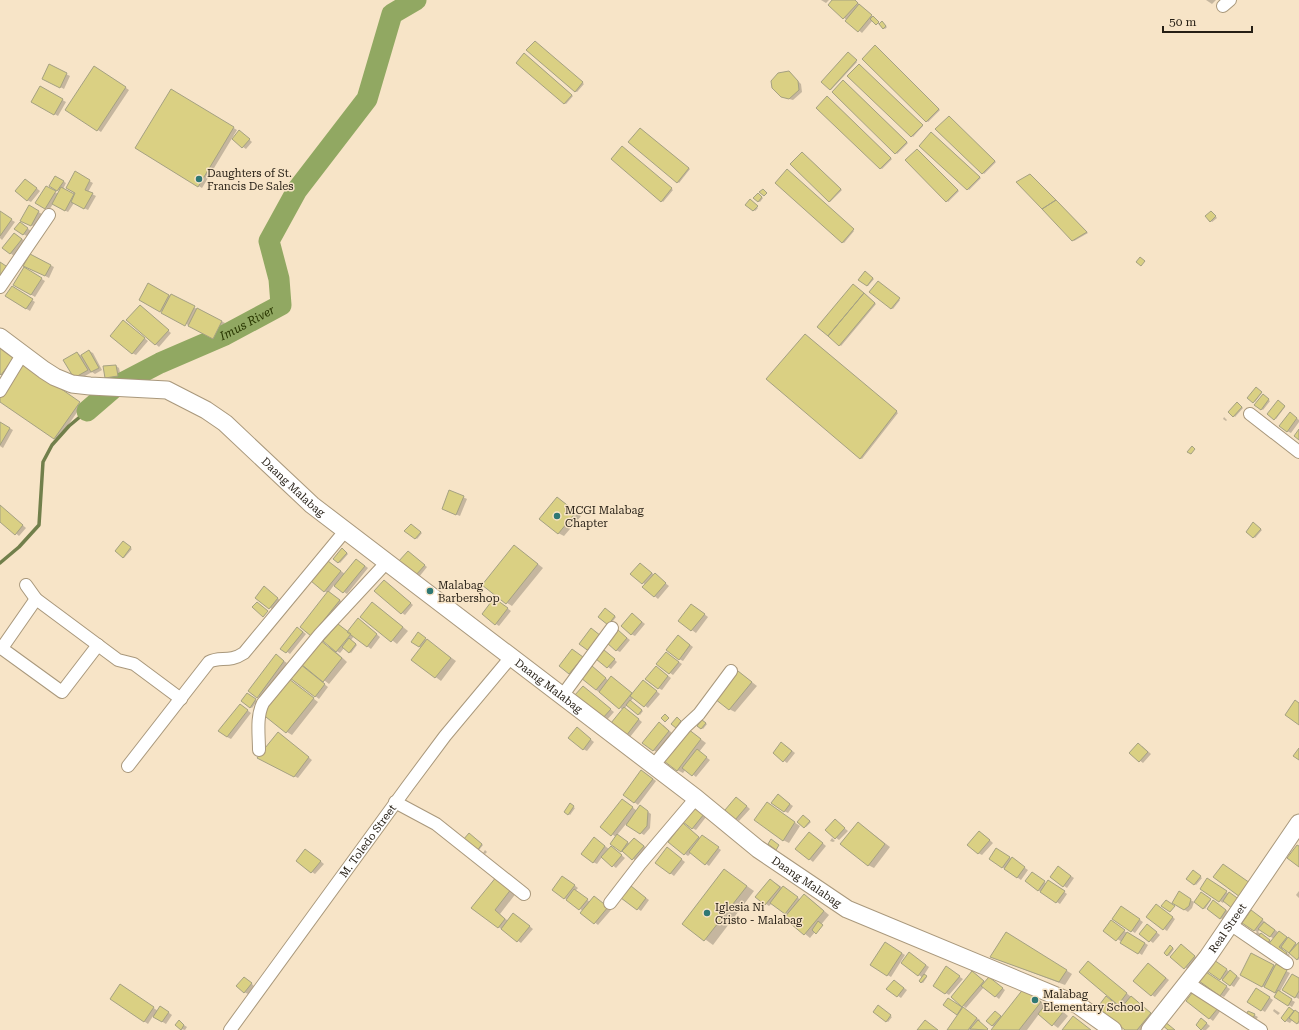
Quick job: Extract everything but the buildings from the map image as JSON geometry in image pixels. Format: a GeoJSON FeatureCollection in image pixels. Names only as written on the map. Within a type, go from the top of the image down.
{"type":"FeatureCollection","features":[{"type":"Feature","properties":{"kind":"street"},"geometry":{"type":"LineString","coordinates":[[0,287],[49,215]]}},
{"type":"Feature","properties":{"kind":"street","name":"Daang Malabag"},"geometry":{"type":"LineString","coordinates":[[0,336],[55,377],[72,384],[167,390],[206,410],[225,423],[312,505],[386,563],[696,798],[758,849],[847,909],[1078,1005],[1113,1030]]}},
{"type":"Feature","properties":{"kind":"street"},"geometry":{"type":"LineString","coordinates":[[0,391],[23,353]]}},
{"type":"Feature","properties":{"kind":"street"},"geometry":{"type":"LineString","coordinates":[[1250,414],[1299,452]]}},
{"type":"Feature","properties":{"kind":"street"},"geometry":{"type":"LineString","coordinates":[[128,766],[209,662],[213,660],[235,659],[244,653],[345,531]]}},
{"type":"Feature","properties":{"kind":"street"},"geometry":{"type":"LineString","coordinates":[[259,750],[259,718],[263,703],[320,634],[386,563]]}},
{"type":"Feature","properties":{"kind":"street"},"geometry":{"type":"LineString","coordinates":[[26,585],[36,598],[118,660],[134,664],[181,699]]}},
{"type":"Feature","properties":{"kind":"street"},"geometry":{"type":"LineString","coordinates":[[36,598],[4,645],[4,650],[13,658],[62,692],[98,645]]}},
{"type":"Feature","properties":{"kind":"street"},"geometry":{"type":"LineString","coordinates":[[562,696],[612,628]]}},
{"type":"Feature","properties":{"kind":"street","name":"M. Toledo Street"},"geometry":{"type":"LineString","coordinates":[[230,1030],[395,802],[445,736],[511,657]]}},
{"type":"Feature","properties":{"kind":"street"},"geometry":{"type":"LineString","coordinates":[[653,766],[686,726],[699,714],[731,672]]}},
{"type":"Feature","properties":{"kind":"street"},"geometry":{"type":"LineString","coordinates":[[610,903],[640,864],[696,798]]}},
{"type":"Feature","properties":{"kind":"street"},"geometry":{"type":"LineString","coordinates":[[395,802],[436,824],[524,894]]}},
{"type":"Feature","properties":{"kind":"street","name":"Real Street"},"geometry":{"type":"LineString","coordinates":[[1150,1030],[1188,983],[1299,823]]}},
{"type":"Feature","properties":{"kind":"street"},"geometry":{"type":"LineString","coordinates":[[1230,924],[1287,963]]}},
{"type":"Feature","properties":{"kind":"street"},"geometry":{"type":"LineString","coordinates":[[1188,983],[1262,1030]]}},
{"type":"Feature","properties":{"kind":"waterway","name":"Imus River"},"geometry":{"type":"LineString","coordinates":[[87,411],[116,386],[160,363],[225,335],[281,305],[279,279],[269,241],[297,190],[367,99],[392,14],[416,0]]}},
{"type":"Feature","properties":{"kind":"waterway","name":"Imus River"},"geometry":{"type":"LineString","coordinates":[[0,563],[19,547],[39,525],[43,462],[52,445],[69,426],[87,411]]}},
{"type":"Feature","properties":{"kind":"place","name":"Daughters of St. Francis De Sales"},"geometry":{"type":"Point","coordinates":[199,179]}},
{"type":"Feature","properties":{"kind":"place","name":"MCGI Malabag Chapter"},"geometry":{"type":"Point","coordinates":[557,516]}},
{"type":"Feature","properties":{"kind":"place","name":"Malabag Barbershop"},"geometry":{"type":"Point","coordinates":[430,591]}},
{"type":"Feature","properties":{"kind":"place","name":"Iglesia Ni Cristo - Malabag"},"geometry":{"type":"Point","coordinates":[707,913]}},
{"type":"Feature","properties":{"kind":"place","name":"Malabag Elementary School"},"geometry":{"type":"Point","coordinates":[1035,1000]}}]}
